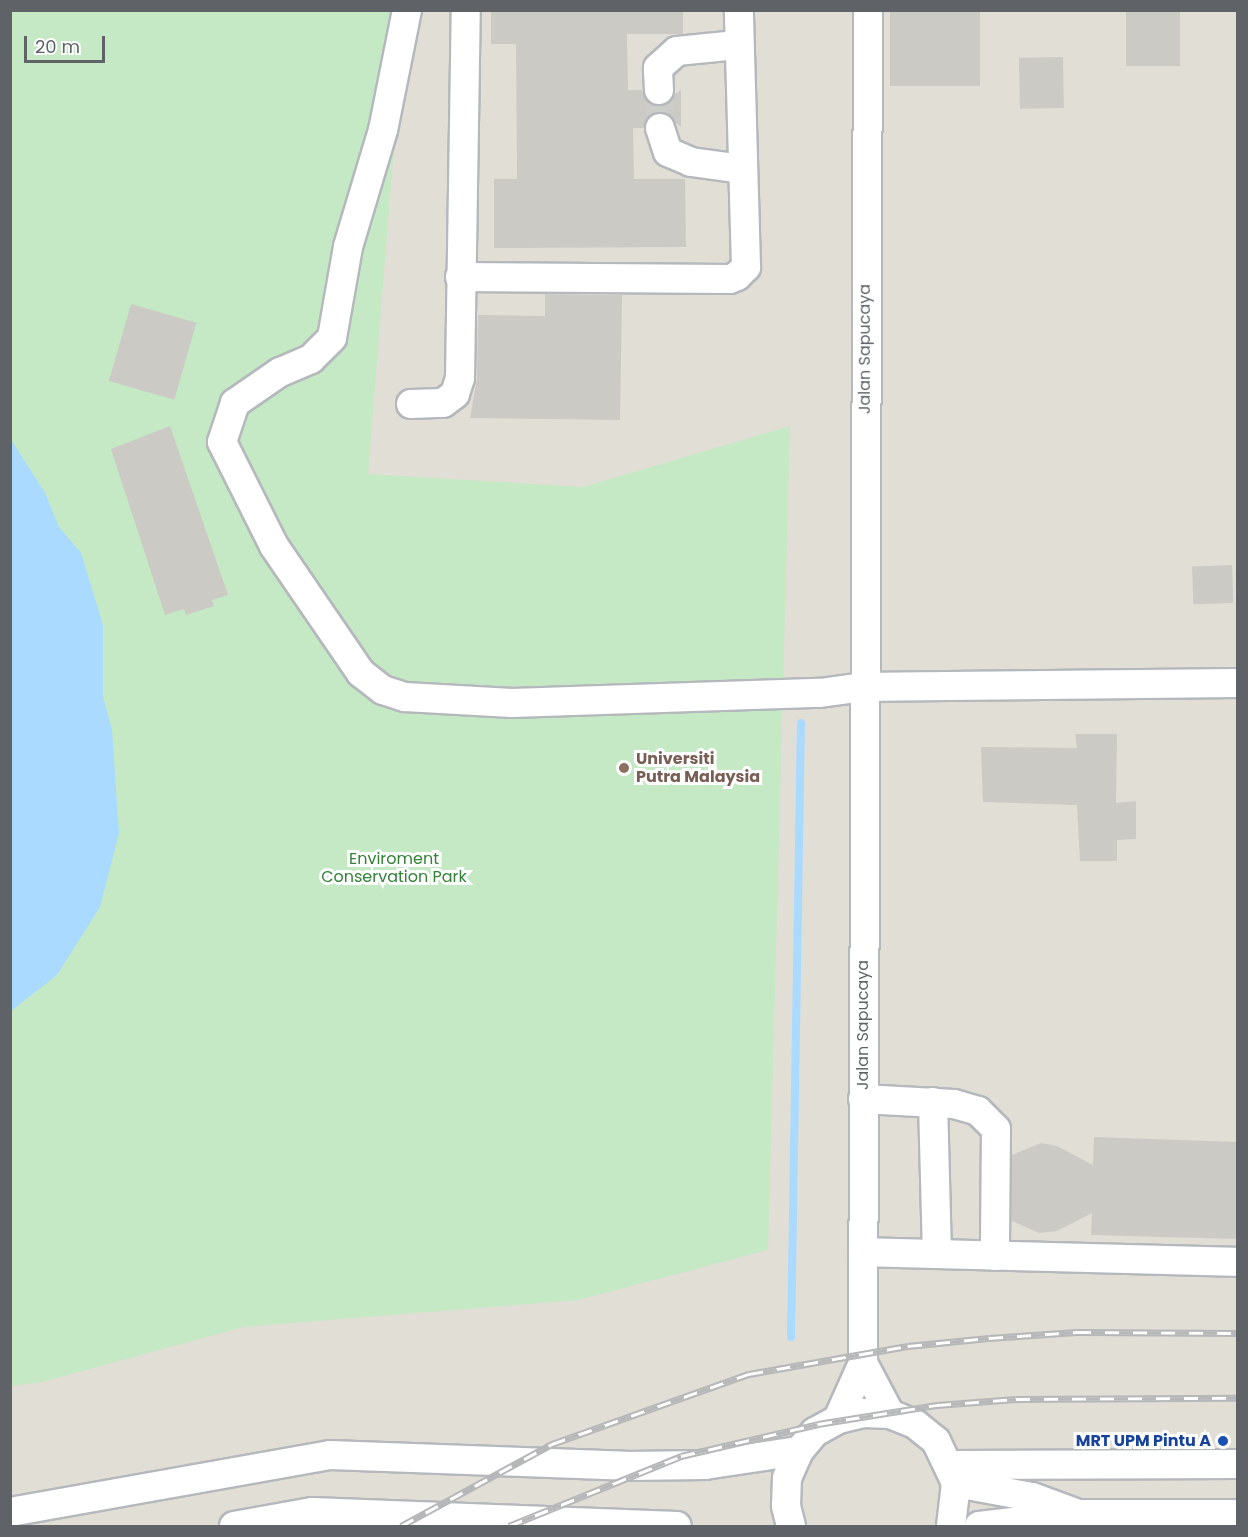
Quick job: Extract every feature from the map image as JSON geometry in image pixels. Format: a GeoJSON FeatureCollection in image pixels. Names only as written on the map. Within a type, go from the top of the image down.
{"type":"FeatureCollection","features":[{"type":"Feature","properties":{"kind":"street"},"geometry":{"type":"LineString","coordinates":[[407,10],[383,130],[348,247],[332,338],[311,359],[280,372],[235,403],[222,442],[268,537],[321,619],[361,673],[383,690],[405,697],[512,703],[820,693],[863,687],[1238,683]]}},
{"type":"Feature","properties":{"kind":"street"},"geometry":{"type":"LineString","coordinates":[[411,404],[443,404],[455,394],[460,378],[466,10]]}},
{"type":"Feature","properties":{"kind":"street"},"geometry":{"type":"LineString","coordinates":[[460,277],[730,279],[746,267],[737,45],[739,10]]}},
{"type":"Feature","properties":{"kind":"street","name":"Jalan Sapucaya"},"geometry":{"type":"LineString","coordinates":[[863,1363],[863,687],[868,10]]}},
{"type":"Feature","properties":{"kind":"street"},"geometry":{"type":"LineString","coordinates":[[658,90],[658,68],[677,51],[737,45]]}},
{"type":"Feature","properties":{"kind":"street"},"geometry":{"type":"LineString","coordinates":[[660,128],[668,152],[691,162],[742,170]]}},
{"type":"Feature","properties":{"kind":"street"},"geometry":{"type":"LineString","coordinates":[[863,1099],[933,1102],[978,1111],[996,1129],[994,1256]]}},
{"type":"Feature","properties":{"kind":"street"},"geometry":{"type":"LineString","coordinates":[[933,1102],[937,1254]]}},
{"type":"Feature","properties":{"kind":"street"},"geometry":{"type":"LineString","coordinates":[[863,1252],[1238,1262]]}},
{"type":"Feature","properties":{"kind":"street"},"geometry":{"type":"LineString","coordinates":[[863,1363],[890,1414]]}},
{"type":"Feature","properties":{"kind":"street"},"geometry":{"type":"LineString","coordinates":[[838,1419],[863,1363]]}},
{"type":"Feature","properties":{"kind":"street"},"geometry":{"type":"LineString","coordinates":[[791,1527],[786,1506],[788,1478],[799,1452],[816,1432],[838,1419],[863,1413],[890,1414],[915,1424],[936,1441],[953,1474],[951,1527]]}},
{"type":"Feature","properties":{"kind":"street"},"geometry":{"type":"LineString","coordinates":[[10,1512],[330,1455],[626,1466],[705,1465],[799,1452]]}},
{"type":"Feature","properties":{"kind":"street"},"geometry":{"type":"LineString","coordinates":[[953,1474],[1238,1464]]}},
{"type":"Feature","properties":{"kind":"street"},"geometry":{"type":"LineString","coordinates":[[953,1474],[1080,1514]]}},
{"type":"Feature","properties":{"kind":"street"},"geometry":{"type":"LineString","coordinates":[[252,1524],[312,1512],[676,1527]]}},
{"type":"Feature","properties":{"kind":"street"},"geometry":{"type":"LineString","coordinates":[[979,1527],[1080,1514],[1238,1514]]}},
{"type":"Feature","properties":{"kind":"shaded area","name":"Universiti Putra Malaysia"},"geometry":{"type":"Polygon","coordinates":[[[11,11],[1237,11],[1237,1526],[11,1526],[11,11]]]}},
{"type":"Feature","properties":{"kind":"green space","name":"Enviroment Conservation Park"},"geometry":{"type":"Polygon","coordinates":[[[10,11],[410,11],[392,171],[368,474],[583,487],[790,426],[768,1250],[578,1300],[243,1327],[42,1382],[11,1386],[10,11]]]}},
{"type":"Feature","properties":{"kind":"water"},"geometry":{"type":"Polygon","coordinates":[[[10,438],[45,493],[59,527],[81,553],[103,625],[103,696],[112,730],[119,833],[100,907],[57,975],[11,1011],[10,438]]]}},
{"type":"Feature","properties":{"kind":"building"},"geometry":{"type":"Polygon","coordinates":[[[491,10],[683,10],[683,34],[627,34],[628,90],[642,90],[645,99],[659,106],[681,90],[681,127],[663,112],[648,117],[644,128],[633,128],[634,179],[685,179],[686,247],[494,248],[494,179],[517,179],[516,44],[491,44],[491,10]]]}},
{"type":"Feature","properties":{"kind":"building"},"geometry":{"type":"Polygon","coordinates":[[[890,10],[980,10],[980,86],[890,86],[890,10]]]}},
{"type":"Feature","properties":{"kind":"building"},"geometry":{"type":"Polygon","coordinates":[[[1126,10],[1180,10],[1180,66],[1126,66],[1126,10]]]}},
{"type":"Feature","properties":{"kind":"building"},"geometry":{"type":"Polygon","coordinates":[[[1063,57],[1064,108],[1020,109],[1019,58],[1063,57]]]}},
{"type":"Feature","properties":{"kind":"building"},"geometry":{"type":"Polygon","coordinates":[[[545,294],[622,295],[620,420],[470,418],[477,378],[478,315],[545,316],[545,294]]]}},
{"type":"Feature","properties":{"kind":"building"},"geometry":{"type":"Polygon","coordinates":[[[131,304],[196,323],[174,400],[109,381],[131,304]]]}},
{"type":"Feature","properties":{"kind":"building"},"geometry":{"type":"Polygon","coordinates":[[[170,426],[228,595],[212,600],[214,606],[186,615],[184,609],[165,615],[111,449],[170,426]]]}},
{"type":"Feature","properties":{"kind":"building"},"geometry":{"type":"Polygon","coordinates":[[[1232,565],[1233,603],[1193,604],[1192,566],[1232,565]]]}},
{"type":"Feature","properties":{"kind":"building"},"geometry":{"type":"Polygon","coordinates":[[[1075,734],[1117,734],[1116,803],[1136,801],[1136,839],[1117,840],[1117,861],[1080,861],[1077,805],[983,802],[981,747],[1077,748],[1075,734]]]}},
{"type":"Feature","properties":{"kind":"building"},"geometry":{"type":"Polygon","coordinates":[[[1094,1137],[1238,1142],[1238,1239],[1091,1235],[1092,1213],[1057,1231],[1039,1233],[1012,1221],[1012,1155],[1041,1143],[1057,1146],[1093,1165],[1094,1137]]]}},
{"type":"Feature","properties":{"kind":"waterway"},"geometry":{"type":"LineString","coordinates":[[791,1337],[801,723]]}},
{"type":"Feature","properties":{"kind":"tunnel"},"geometry":{"type":"LineString","coordinates":[[659,90],[660,128]]}},
{"type":"Feature","properties":{"kind":"railway"},"geometry":{"type":"LineString","coordinates":[[401,1526],[552,1444],[749,1374],[908,1346],[989,1338],[1077,1332],[1238,1333]]}},
{"type":"Feature","properties":{"kind":"railway"},"geometry":{"type":"LineString","coordinates":[[509,1526],[681,1456],[818,1424],[937,1405],[1016,1399],[1238,1398]]}},
{"type":"Feature","properties":{"kind":"place","name":"Universiti Putra Malaysia"},"geometry":{"type":"Point","coordinates":[624,768]}},
{"type":"Feature","properties":{"kind":"place","name":"MRT UPM Pintu A"},"geometry":{"type":"Point","coordinates":[1223,1441]}}]}
